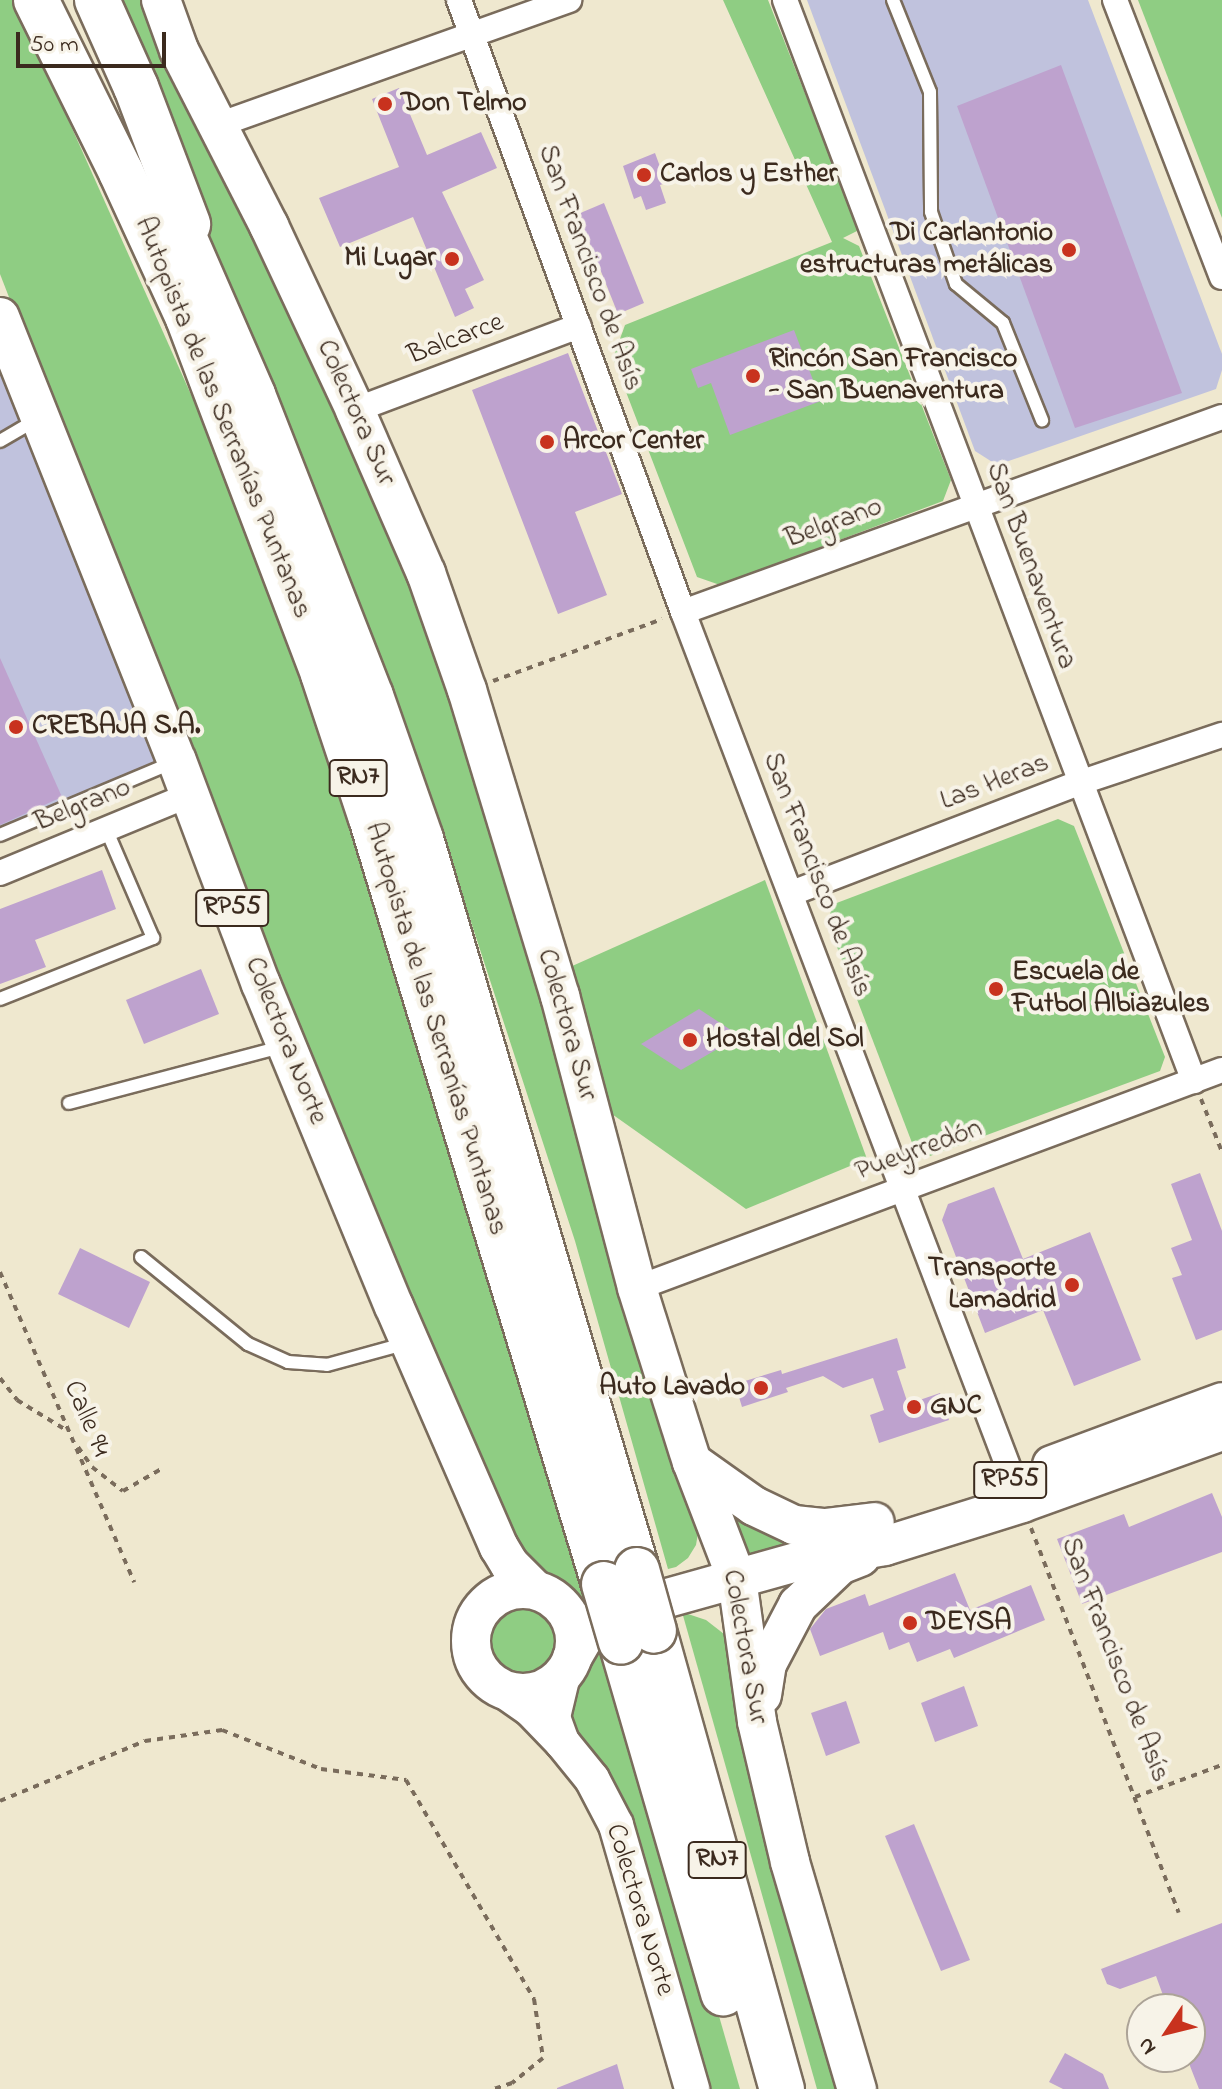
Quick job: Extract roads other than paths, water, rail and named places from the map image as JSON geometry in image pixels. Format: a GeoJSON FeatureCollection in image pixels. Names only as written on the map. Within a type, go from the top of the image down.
{"type":"FeatureCollection","features":[{"type":"Feature","properties":{"kind":"highway","name":"Autopista de las Serranías Puntanas"},"geometry":{"type":"LineString","coordinates":[[36,0],[127,184],[188,318],[323,674],[629,1607],[782,2089]]}},
{"type":"Feature","properties":{"kind":"highway","name":"Autopista de las Serranías Puntanas"},"geometry":{"type":"LineString","coordinates":[[70,0],[159,180],[253,395],[371,696],[421,839],[629,1607],[751,2089]]}},
{"type":"Feature","properties":{"kind":"highway"},"geometry":{"type":"LineString","coordinates":[[97,0],[136,87],[253,395]]}},
{"type":"Feature","properties":{"kind":"main road","name":"Colectora Sur"},"geometry":{"type":"LineString","coordinates":[[161,0],[179,50],[355,410],[426,573],[467,690],[560,996],[637,1288],[692,1462],[737,1579],[757,1722],[790,1862],[857,2089]]}},
{"type":"Feature","properties":{"kind":"main road","name":"Colectora Norte"},"geometry":{"type":"LineString","coordinates":[[0,317],[287,1045],[411,1342],[499,1547],[510,1565],[545,1595]]}},
{"type":"Feature","properties":{"kind":"main road","name":"RP55"},"geometry":{"type":"LineString","coordinates":[[1017,1491],[1222,1402]]}},
{"type":"Feature","properties":{"kind":"main road","name":"RP55"},"geometry":{"type":"LineString","coordinates":[[500,1688],[486,1678],[476,1665],[471,1648],[475,1620],[490,1600],[505,1591],[545,1595],[589,1613],[629,1607],[800,1561],[1017,1491],[1222,1431]]}},
{"type":"Feature","properties":{"kind":"main road"},"geometry":{"type":"LineString","coordinates":[[692,1462],[754,1506],[794,1525],[880,1534]]}},
{"type":"Feature","properties":{"kind":"main road","name":"Colectora Norte"},"geometry":{"type":"LineString","coordinates":[[475,1620],[481,1568],[477,1493]]}},
{"type":"Feature","properties":{"kind":"main road"},"geometry":{"type":"LineString","coordinates":[[757,1722],[767,1664],[798,1605],[840,1565],[880,1534]]}},
{"type":"Feature","properties":{"kind":"main road","name":"RP55"},"geometry":{"type":"LineString","coordinates":[[545,1595],[567,1613],[574,1629],[567,1666]]}},
{"type":"Feature","properties":{"kind":"main road","name":"RP55"},"geometry":{"type":"LineString","coordinates":[[567,1666],[585,1630],[593,1622],[629,1607]]}},
{"type":"Feature","properties":{"kind":"main road"},"geometry":{"type":"LineString","coordinates":[[500,1688],[533,1692],[549,1687],[567,1666]]}},
{"type":"Feature","properties":{"kind":"street","name":"San Francisco de Asís"},"geometry":{"type":"LineString","coordinates":[[459,0],[683,612],[1017,1491]]}},
{"type":"Feature","properties":{"kind":"street"},"geometry":{"type":"LineString","coordinates":[[218,125],[569,0]]}},
{"type":"Feature","properties":{"kind":"street","name":"San Buenaventura"},"geometry":{"type":"LineString","coordinates":[[785,0],[1194,1081]]}},
{"type":"Feature","properties":{"kind":"street"},"geometry":{"type":"LineString","coordinates":[[1115,0],[1222,277]]}},
{"type":"Feature","properties":{"kind":"street","name":"Balcarce"},"geometry":{"type":"LineString","coordinates":[[355,410],[579,326]]}},
{"type":"Feature","properties":{"kind":"street","name":"Belgrano"},"geometry":{"type":"LineString","coordinates":[[683,612],[1222,417]]}},
{"type":"Feature","properties":{"kind":"street","name":"Las Heras"},"geometry":{"type":"LineString","coordinates":[[792,893],[1079,783],[1222,735]]}},
{"type":"Feature","properties":{"kind":"street","name":"Belgrano"},"geometry":{"type":"LineString","coordinates":[[0,873],[106,829],[183,778]]}},
{"type":"Feature","properties":{"kind":"street","name":"Pueyrredón"},"geometry":{"type":"LineString","coordinates":[[637,1288],[1222,1070]]}},
{"type":"Feature","properties":{"kind":"street"},"geometry":{"type":"LineString","coordinates":[[562,1742],[553,1717],[567,1666]]}},
{"type":"Feature","properties":{"kind":"street","name":"Colectora Norte"},"geometry":{"type":"LineString","coordinates":[[500,1688],[531,1710],[562,1742],[592,1779],[616,1825],[692,2089]]}},
{"type":"Feature","properties":{"kind":"lane"},"geometry":{"type":"LineString","coordinates":[[893,0],[930,92],[931,212],[956,284],[1003,323],[1042,420]]}},
{"type":"Feature","properties":{"kind":"lane"},"geometry":{"type":"LineString","coordinates":[[0,441],[38,419]]}},
{"type":"Feature","properties":{"kind":"lane"},"geometry":{"type":"LineString","coordinates":[[0,835],[183,778]]}},
{"type":"Feature","properties":{"kind":"lane"},"geometry":{"type":"LineString","coordinates":[[0,999],[153,938],[106,829]]}},
{"type":"Feature","properties":{"kind":"lane"},"geometry":{"type":"LineString","coordinates":[[69,1103],[287,1045]]}},
{"type":"Feature","properties":{"kind":"lane"},"geometry":{"type":"LineString","coordinates":[[141,1257],[248,1344],[288,1362],[327,1365],[411,1342]]}},
{"type":"Feature","properties":{"kind":"place","name":"Don Telmo"},"geometry":{"type":"Point","coordinates":[385,104]}},
{"type":"Feature","properties":{"kind":"place","name":"Carlos y Esther"},"geometry":{"type":"Point","coordinates":[644,175]}},
{"type":"Feature","properties":{"kind":"place","name":"Di Carlantonio estructuras metálicas"},"geometry":{"type":"Point","coordinates":[1069,250]}},
{"type":"Feature","properties":{"kind":"place","name":"Mi Lugar"},"geometry":{"type":"Point","coordinates":[452,259]}},
{"type":"Feature","properties":{"kind":"place","name":"Rincón San Francisco - San Buenaventura"},"geometry":{"type":"Point","coordinates":[753,376]}},
{"type":"Feature","properties":{"kind":"place","name":"Arcor Center"},"geometry":{"type":"Point","coordinates":[547,442]}},
{"type":"Feature","properties":{"kind":"place","name":"CREBAJA S.A."},"geometry":{"type":"Point","coordinates":[16,727]}},
{"type":"Feature","properties":{"kind":"place","name":"Escuela de Futbol Albiazules"},"geometry":{"type":"Point","coordinates":[996,989]}},
{"type":"Feature","properties":{"kind":"place","name":"Hostal del Sol"},"geometry":{"type":"Point","coordinates":[690,1040]}},
{"type":"Feature","properties":{"kind":"place","name":"Transporte Lamadrid"},"geometry":{"type":"Point","coordinates":[1072,1285]}},
{"type":"Feature","properties":{"kind":"place","name":"Auto Lavado"},"geometry":{"type":"Point","coordinates":[761,1388]}},
{"type":"Feature","properties":{"kind":"place","name":"GNC"},"geometry":{"type":"Point","coordinates":[914,1407]}},
{"type":"Feature","properties":{"kind":"place","name":"DEYSA"},"geometry":{"type":"Point","coordinates":[910,1623]}}]}
